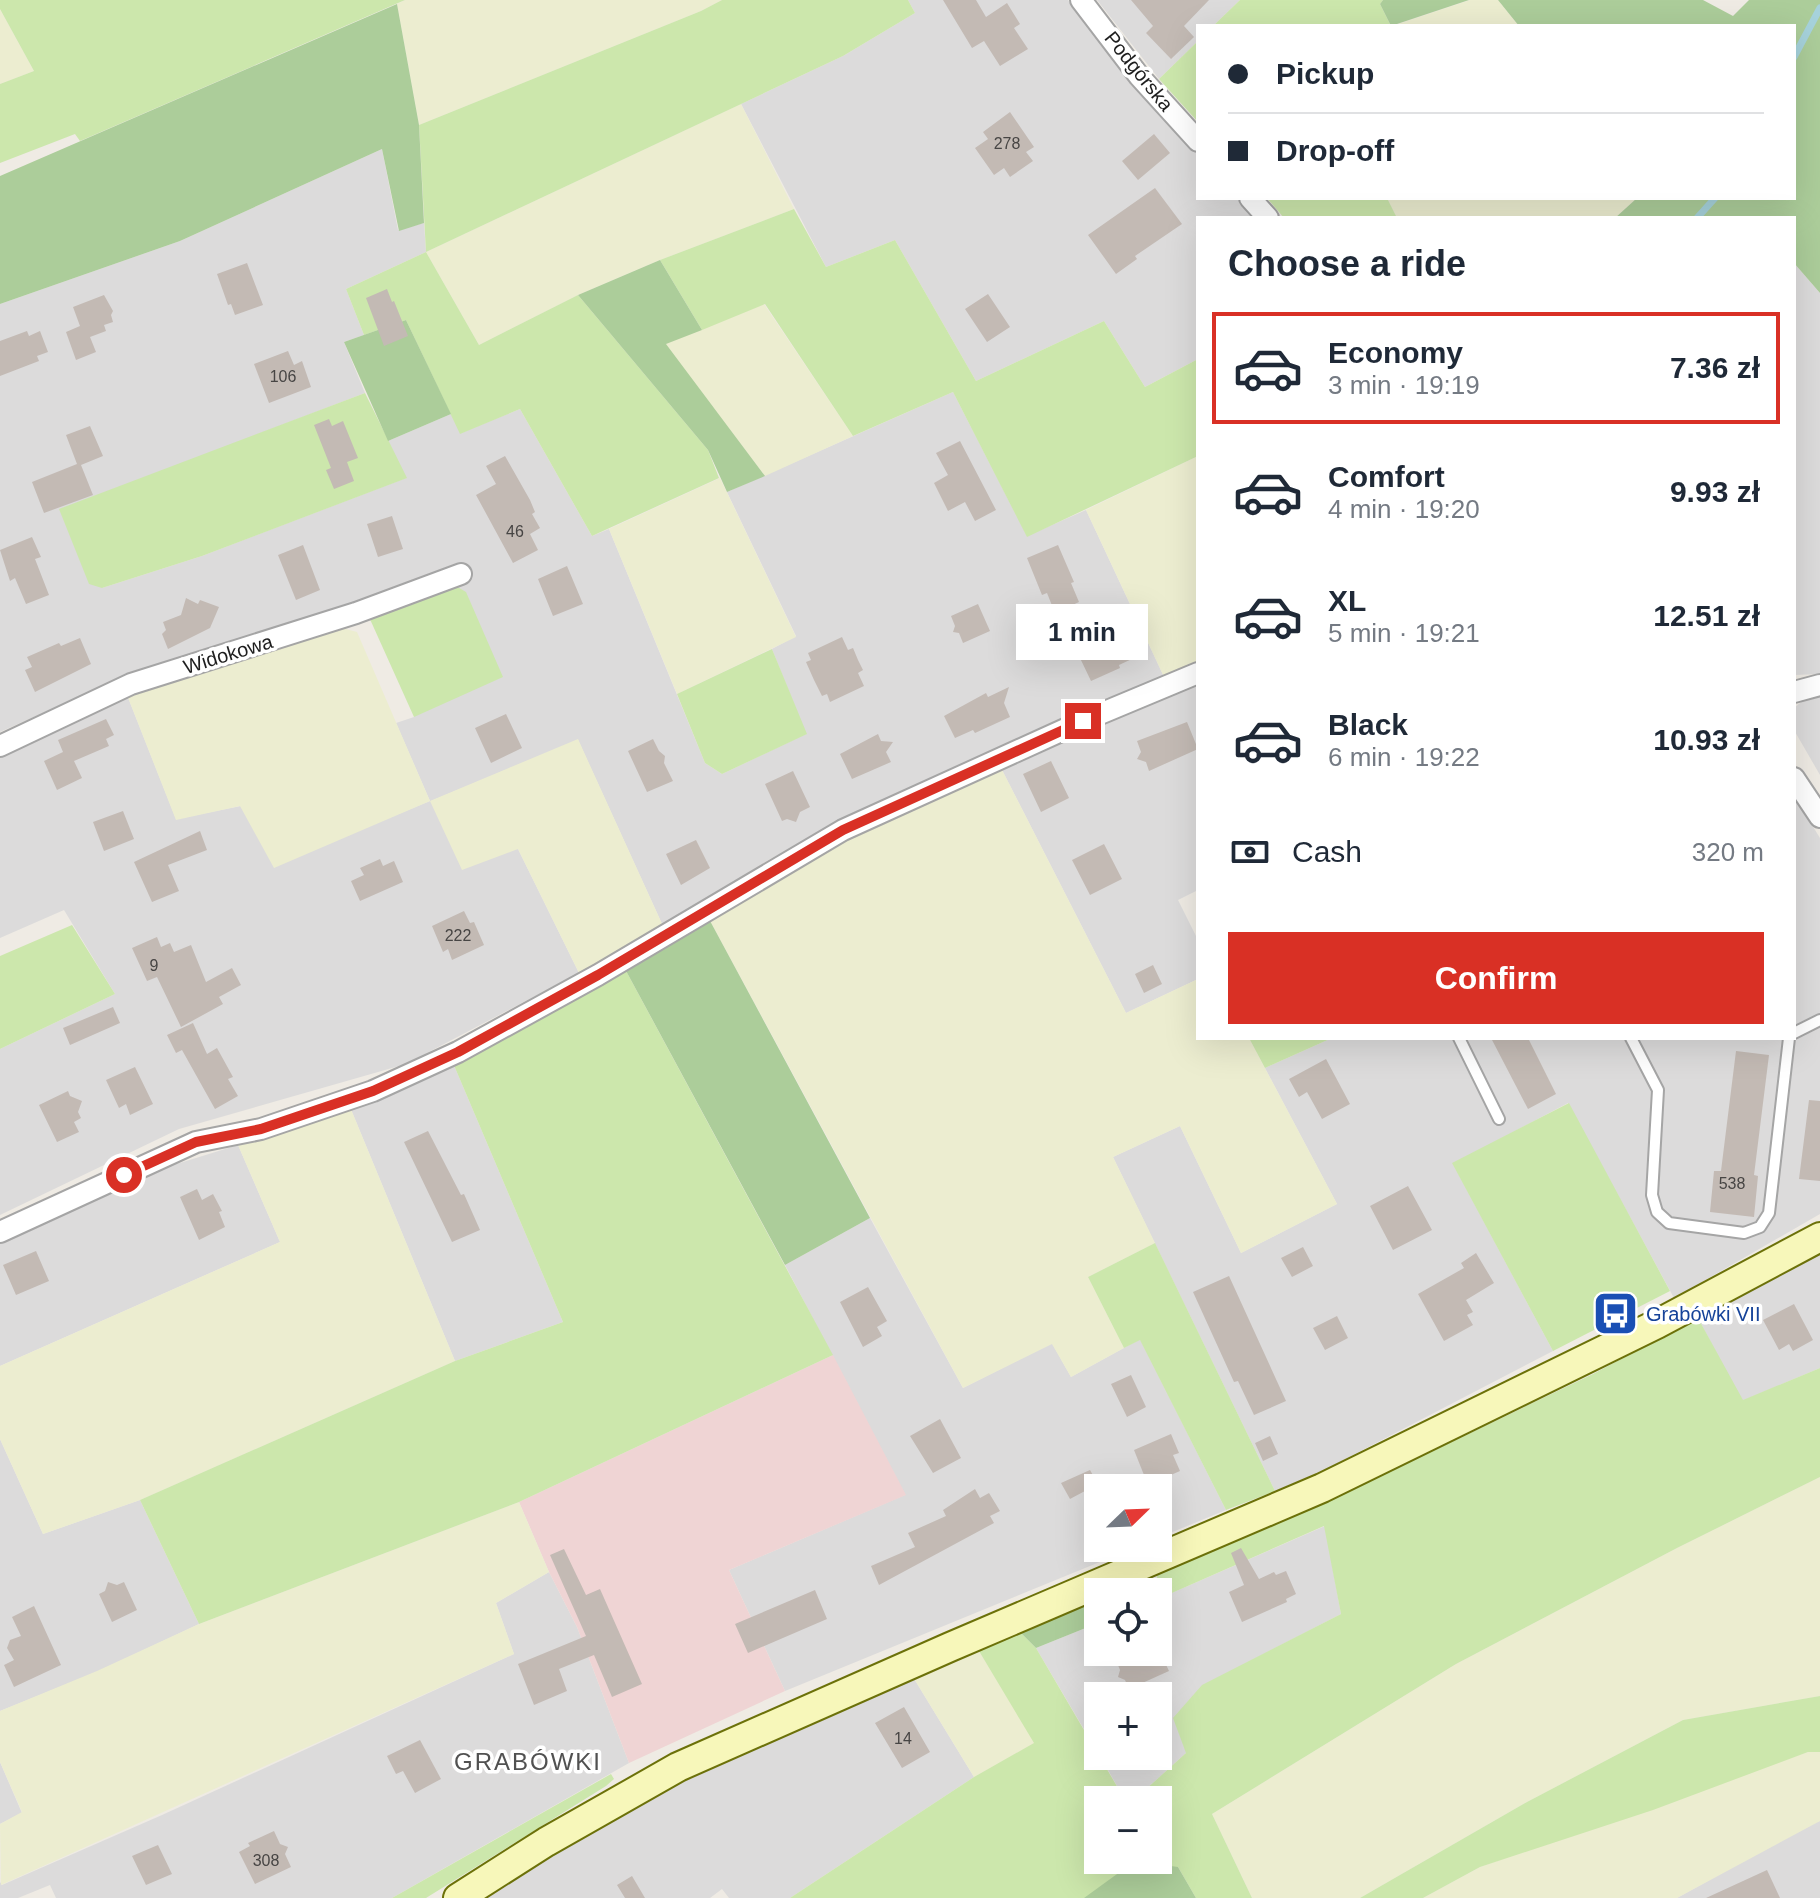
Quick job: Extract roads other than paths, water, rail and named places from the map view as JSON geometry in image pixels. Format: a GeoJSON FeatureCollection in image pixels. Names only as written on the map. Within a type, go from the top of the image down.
{"type":"FeatureCollection","features":[{"type":"Feature","properties":{"kind":"street","name":"Podgórska"},"geometry":{"type":"LineString","coordinates":[[1081,0],[1139,76],[1196,139]]}},
{"type":"Feature","properties":{"kind":"street"},"geometry":{"type":"LineString","coordinates":[[1252,200],[1266,216]]}},
{"type":"Feature","properties":{"kind":"street","name":"Widokowa"},"geometry":{"type":"LineString","coordinates":[[0,746],[131,684],[356,613],[461,574]]}},
{"type":"Feature","properties":{"kind":"street"},"geometry":{"type":"LineString","coordinates":[[0,1232],[196,1142],[261,1129],[373,1091],[448,1057],[598,975],[843,830],[1083,721],[1196,674]]}},
{"type":"Feature","properties":{"kind":"street"},"geometry":{"type":"LineString","coordinates":[[1796,691],[1820,685]]}},
{"type":"Feature","properties":{"kind":"street"},"geometry":{"type":"LineString","coordinates":[[1796,781],[1820,817]]}},
{"type":"Feature","properties":{"kind":"street"},"geometry":{"type":"LineString","coordinates":[[458,1898],[546,1842],[678,1767],[937,1652],[1322,1488],[1616,1345],[1820,1237]]}},
{"type":"Feature","properties":{"kind":"lane"},"geometry":{"type":"LineString","coordinates":[[1796,1032],[1820,1020]]}},
{"type":"Feature","properties":{"kind":"lane"},"geometry":{"type":"LineString","coordinates":[[1460,1040],[1499,1119]]}},
{"type":"Feature","properties":{"kind":"lane"},"geometry":{"type":"LineString","coordinates":[[1632,1040],[1658,1090],[1652,1195],[1657,1212],[1669,1223],[1744,1233],[1760,1227],[1769,1213],[1789,1040]]}},
{"type":"Feature","properties":{"kind":"waterway"},"geometry":{"type":"LineString","coordinates":[[1796,53],[1820,8]]}},
{"type":"Feature","properties":{"kind":"waterway"},"geometry":{"type":"LineString","coordinates":[[1699,216],[1713,200]]}},
{"type":"Feature","properties":{"kind":"place","name":"Grabówki VII"},"geometry":{"type":"Point","coordinates":[1615,1314]}},
{"type":"Feature","properties":{"kind":"district","name":"GRABÓWKI"},"geometry":{"type":"Point","coordinates":[528,1761]}}]}
